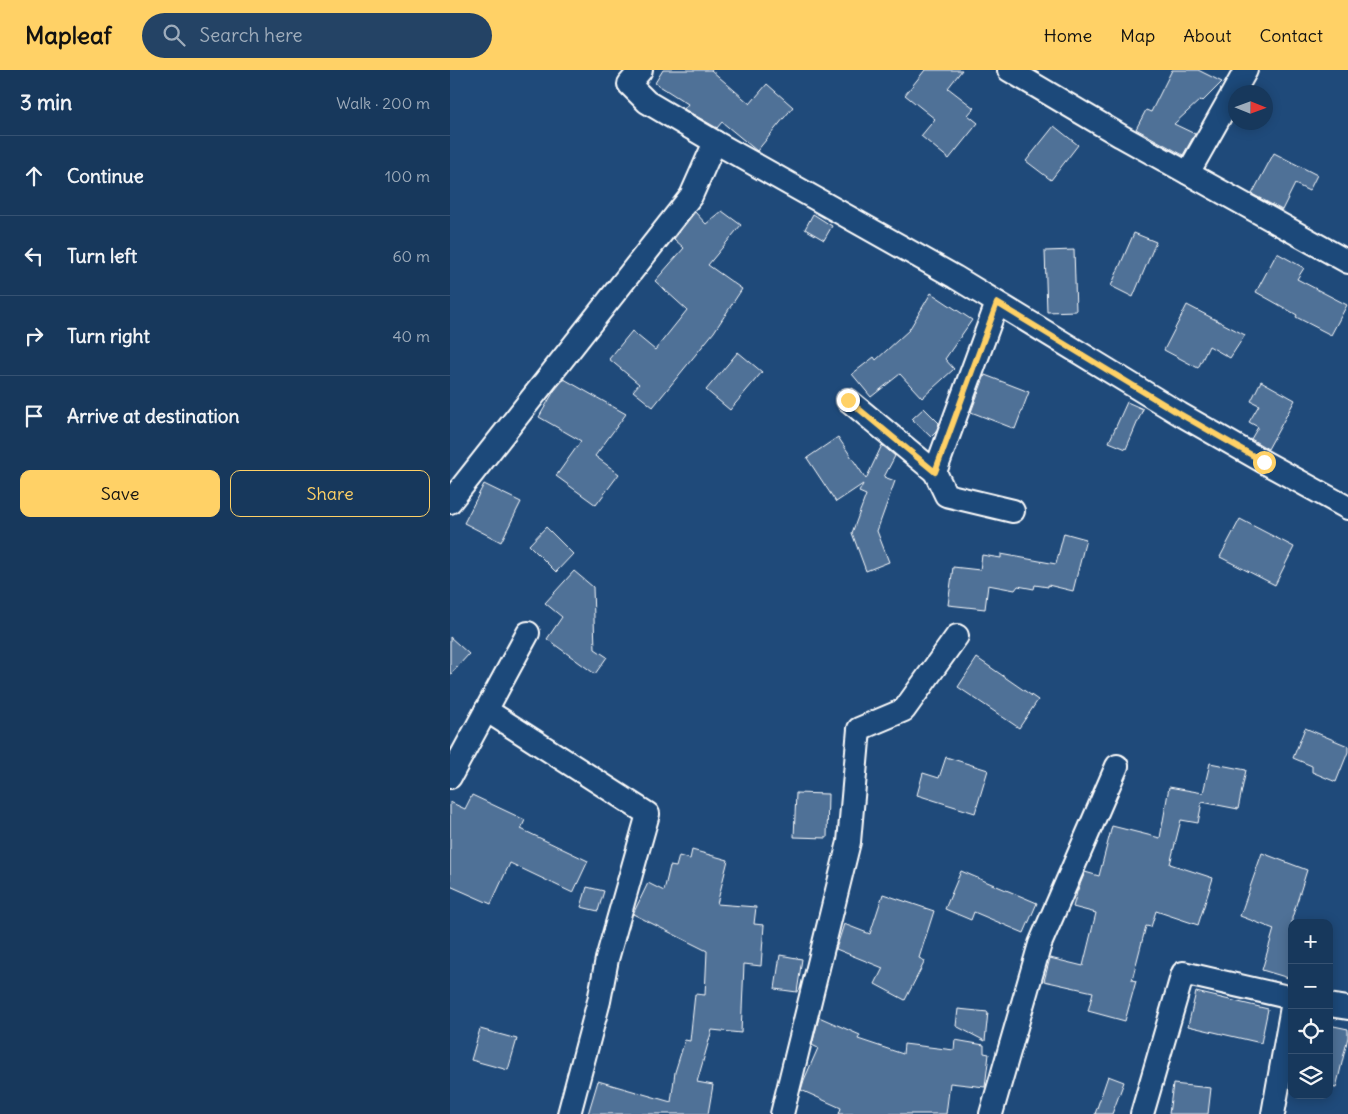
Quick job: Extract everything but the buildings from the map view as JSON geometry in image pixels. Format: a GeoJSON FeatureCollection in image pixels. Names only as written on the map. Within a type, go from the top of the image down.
{"type":"FeatureCollection","features":[{"type":"Feature","properties":{"kind":"street"},"geometry":{"type":"LineString","coordinates":[[640,70],[630,84],[647,102],[955,276],[1180,414],[1348,508]]}},
{"type":"Feature","properties":{"kind":"street"},"geometry":{"type":"LineString","coordinates":[[1009,70],[1348,262]]}},
{"type":"Feature","properties":{"kind":"street"},"geometry":{"type":"LineString","coordinates":[[1188,173],[1246,70]]}},
{"type":"Feature","properties":{"kind":"street"},"geometry":{"type":"LineString","coordinates":[[450,502],[691,196],[715,142]]}},
{"type":"Feature","properties":{"kind":"street"},"geometry":{"type":"LineString","coordinates":[[935,472],[997,303]]}},
{"type":"Feature","properties":{"kind":"street"},"geometry":{"type":"LineString","coordinates":[[848,400],[935,472],[946,495],[1013,511]]}},
{"type":"Feature","properties":{"kind":"street"},"geometry":{"type":"LineString","coordinates":[[450,776],[528,633]]}},
{"type":"Feature","properties":{"kind":"street"},"geometry":{"type":"LineString","coordinates":[[782,1114],[849,842],[859,729],[904,710],[958,636]]}},
{"type":"Feature","properties":{"kind":"street"},"geometry":{"type":"LineString","coordinates":[[486,710],[648,814],[607,959],[599,1001],[569,1114]]}},
{"type":"Feature","properties":{"kind":"street"},"geometry":{"type":"LineString","coordinates":[[991,1114],[1040,944],[1117,766]]}},
{"type":"Feature","properties":{"kind":"street"},"geometry":{"type":"LineString","coordinates":[[1142,1114],[1183,973],[1288,997]]}},
{"type":"Feature","properties":{"kind":"street"},"geometry":{"type":"LineString","coordinates":[[1333,1006],[1348,1008]]}},
{"type":"Feature","properties":{"kind":"street"},"geometry":{"type":"LineString","coordinates":[[1273,1114],[1292,1009]]}},
{"type":"Feature","properties":{"kind":"route"},"geometry":{"type":"LineString","coordinates":[[848,400],[935,472],[997,303],[1180,414],[1264,462]]}}]}
